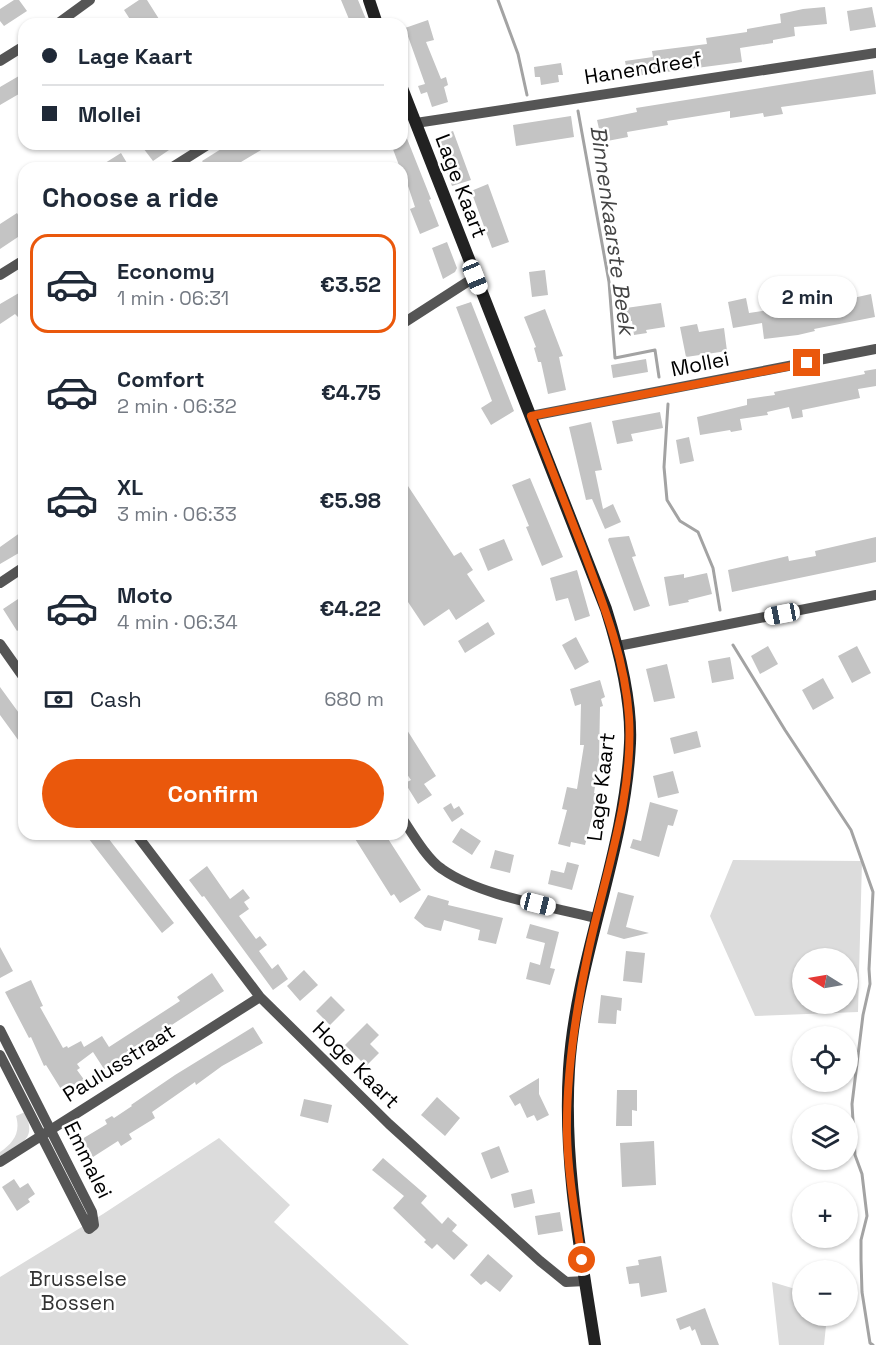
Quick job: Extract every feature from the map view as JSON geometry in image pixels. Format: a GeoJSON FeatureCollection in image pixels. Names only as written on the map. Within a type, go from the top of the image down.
{"type":"FeatureCollection","features":[{"type":"Feature","properties":{"kind":"street"},"geometry":{"type":"LineString","coordinates":[[65,18],[90,0]]}},
{"type":"Feature","properties":{"kind":"street"},"geometry":{"type":"LineString","coordinates":[[369,0],[375,18]]}},
{"type":"Feature","properties":{"kind":"street"},"geometry":{"type":"LineString","coordinates":[[0,61],[18,50]]}},
{"type":"Feature","properties":{"kind":"street","name":"Hanendreef"},"geometry":{"type":"LineString","coordinates":[[416,123],[876,53]]}},
{"type":"Feature","properties":{"kind":"street","name":"Lage Kaart"},"geometry":{"type":"LineString","coordinates":[[408,103],[606,609],[618,646],[629,715],[630,743],[617,837],[596,918],[577,1013],[569,1068],[567,1134],[570,1178],[595,1345]]}},
{"type":"Feature","properties":{"kind":"street"},"geometry":{"type":"LineString","coordinates":[[180,162],[200,150]]}},
{"type":"Feature","properties":{"kind":"street"},"geometry":{"type":"LineString","coordinates":[[0,274],[18,264]]}},
{"type":"Feature","properties":{"kind":"street"},"geometry":{"type":"LineString","coordinates":[[408,320],[475,277]]}},
{"type":"Feature","properties":{"kind":"street","name":"Mollei"},"geometry":{"type":"LineString","coordinates":[[531,416],[876,349]]}},
{"type":"Feature","properties":{"kind":"street"},"geometry":{"type":"LineString","coordinates":[[0,583],[18,571]]}},
{"type":"Feature","properties":{"kind":"street"},"geometry":{"type":"LineString","coordinates":[[618,646],[876,596]]}},
{"type":"Feature","properties":{"kind":"street"},"geometry":{"type":"LineString","coordinates":[[0,644],[18,670]]}},
{"type":"Feature","properties":{"kind":"street"},"geometry":{"type":"LineString","coordinates":[[408,827],[440,868],[469,885],[596,918]]}},
{"type":"Feature","properties":{"kind":"street","name":"Hoge Kaart"},"geometry":{"type":"LineString","coordinates":[[141,840],[260,997],[389,1124],[540,1261],[566,1282],[585,1281]]}},
{"type":"Feature","properties":{"kind":"street","name":"Paulusstraat"},"geometry":{"type":"LineString","coordinates":[[0,1162],[260,997]]}},
{"type":"Feature","properties":{"kind":"street","name":"Emmalei"},"geometry":{"type":"LineString","coordinates":[[0,1029],[92,1212],[94,1225],[89,1229],[0,1055]]}},
{"type":"Feature","properties":{"kind":"green space"},"geometry":{"type":"Polygon","coordinates":[[[733,860],[862,861],[858,1012],[858,948],[792,948],[792,1014],[806,1014],[755,1016],[710,916],[733,860]]]}},
{"type":"Feature","properties":{"kind":"green space"},"geometry":{"type":"Polygon","coordinates":[[[25,1112],[28,1135],[21,1144],[0,1156],[0,1152],[9,1145],[17,1132],[16,1116],[25,1112]]]}},
{"type":"Feature","properties":{"kind":"green space","name":"Brusselse Bossen"},"geometry":{"type":"Polygon","coordinates":[[[219,1138],[290,1205],[274,1222],[409,1345],[0,1345],[0,1277],[103,1214],[219,1138]]]}},
{"type":"Feature","properties":{"kind":"green space"},"geometry":{"type":"Polygon","coordinates":[[[772,1282],[792,1288],[792,1326],[826,1326],[824,1345],[779,1345],[772,1282]]]}},
{"type":"Feature","properties":{"kind":"building"},"geometry":{"type":"Polygon","coordinates":[[[14,0],[19,0],[27,11],[4,26],[0,21],[0,9],[14,0]]]}},
{"type":"Feature","properties":{"kind":"building"},"geometry":{"type":"Polygon","coordinates":[[[139,0],[147,0],[158,18],[129,18],[124,10],[139,0]]]}},
{"type":"Feature","properties":{"kind":"building"},"geometry":{"type":"Polygon","coordinates":[[[341,0],[358,0],[366,18],[348,18],[341,0]]]}},
{"type":"Feature","properties":{"kind":"building"},"geometry":{"type":"Polygon","coordinates":[[[825,7],[827,24],[794,27],[795,36],[773,40],[773,43],[740,48],[742,62],[628,77],[625,61],[653,57],[652,51],[707,44],[706,38],[747,32],[747,29],[781,23],[780,14],[825,7]]]}},
{"type":"Feature","properties":{"kind":"building"},"geometry":{"type":"Polygon","coordinates":[[[872,7],[876,27],[850,31],[847,11],[872,7]]]}},
{"type":"Feature","properties":{"kind":"building"},"geometry":{"type":"Polygon","coordinates":[[[428,20],[434,40],[426,42],[441,79],[446,77],[448,85],[444,87],[448,102],[432,107],[427,92],[421,94],[418,86],[425,84],[408,36],[408,27],[428,20]]]}},
{"type":"Feature","properties":{"kind":"building"},"geometry":{"type":"Polygon","coordinates":[[[561,63],[563,75],[558,75],[559,82],[541,85],[540,77],[535,77],[534,67],[561,63]]]}},
{"type":"Feature","properties":{"kind":"building"},"geometry":{"type":"Polygon","coordinates":[[[873,70],[876,94],[781,107],[783,114],[764,117],[763,113],[730,118],[730,111],[667,121],[668,125],[627,132],[628,137],[602,142],[597,120],[637,112],[636,108],[873,70]]]}},
{"type":"Feature","properties":{"kind":"building"},"geometry":{"type":"Polygon","coordinates":[[[18,76],[18,94],[0,105],[0,87],[18,76]]]}},
{"type":"Feature","properties":{"kind":"building"},"geometry":{"type":"Polygon","coordinates":[[[571,116],[574,137],[516,146],[513,125],[571,116]]]}},
{"type":"Feature","properties":{"kind":"building"},"geometry":{"type":"Polygon","coordinates":[[[453,131],[471,180],[452,186],[435,138],[453,131]]]}},
{"type":"Feature","properties":{"kind":"building"},"geometry":{"type":"Polygon","coordinates":[[[408,141],[439,226],[420,234],[410,209],[415,207],[408,186],[408,162],[398,162],[393,150],[408,150],[408,141]]]}},
{"type":"Feature","properties":{"kind":"building"},"geometry":{"type":"Polygon","coordinates":[[[145,150],[169,150],[153,161],[145,150]]]}},
{"type":"Feature","properties":{"kind":"building"},"geometry":{"type":"Polygon","coordinates":[[[219,150],[261,150],[241,162],[202,161],[219,150]]]}},
{"type":"Feature","properties":{"kind":"building"},"geometry":{"type":"Polygon","coordinates":[[[121,153],[126,162],[107,162],[121,153]]]}},
{"type":"Feature","properties":{"kind":"building"},"geometry":{"type":"Polygon","coordinates":[[[488,184],[509,242],[492,248],[471,191],[488,184]]]}},
{"type":"Feature","properties":{"kind":"building"},"geometry":{"type":"Polygon","coordinates":[[[17,213],[18,215],[18,237],[0,249],[0,224],[17,213]]]}},
{"type":"Feature","properties":{"kind":"building"},"geometry":{"type":"Polygon","coordinates":[[[447,242],[457,268],[455,272],[443,279],[432,248],[447,242]]]}},
{"type":"Feature","properties":{"kind":"building"},"geometry":{"type":"Polygon","coordinates":[[[545,270],[548,295],[532,297],[529,272],[545,270]]]}},
{"type":"Feature","properties":{"kind":"building"},"geometry":{"type":"Polygon","coordinates":[[[18,294],[18,317],[15,314],[0,324],[0,304],[18,294]]]}},
{"type":"Feature","properties":{"kind":"building"},"geometry":{"type":"Polygon","coordinates":[[[871,294],[875,317],[814,329],[815,331],[798,335],[764,339],[762,323],[733,328],[728,302],[746,298],[749,313],[784,308],[785,314],[854,301],[853,298],[871,294]]]}},
{"type":"Feature","properties":{"kind":"building"},"geometry":{"type":"Polygon","coordinates":[[[471,302],[514,411],[491,425],[481,408],[492,401],[456,307],[471,302]]]}},
{"type":"Feature","properties":{"kind":"building"},"geometry":{"type":"Polygon","coordinates":[[[661,303],[665,327],[646,330],[647,333],[634,335],[632,321],[621,322],[619,309],[661,303]]]}},
{"type":"Feature","properties":{"kind":"building"},"geometry":{"type":"Polygon","coordinates":[[[545,309],[563,356],[559,357],[566,390],[548,394],[541,362],[538,362],[534,348],[536,347],[524,317],[545,309]]]}},
{"type":"Feature","properties":{"kind":"building"},"geometry":{"type":"Polygon","coordinates":[[[697,324],[699,332],[724,328],[727,351],[686,357],[680,327],[697,324]]]}},
{"type":"Feature","properties":{"kind":"building"},"geometry":{"type":"Polygon","coordinates":[[[646,359],[648,372],[613,378],[611,365],[646,359]]]}},
{"type":"Feature","properties":{"kind":"building"},"geometry":{"type":"Polygon","coordinates":[[[876,369],[876,386],[858,389],[860,398],[802,410],[803,417],[792,419],[789,407],[767,412],[768,415],[740,419],[742,430],[700,435],[697,417],[747,405],[747,399],[775,395],[774,392],[865,374],[864,371],[876,369]]]}},
{"type":"Feature","properties":{"kind":"building"},"geometry":{"type":"Polygon","coordinates":[[[660,412],[663,428],[631,434],[633,441],[617,444],[612,421],[660,412]]]}},
{"type":"Feature","properties":{"kind":"building"},"geometry":{"type":"Polygon","coordinates":[[[591,422],[602,470],[595,471],[603,509],[613,504],[621,522],[605,529],[592,499],[586,500],[569,427],[591,422]]]}},
{"type":"Feature","properties":{"kind":"building"},"geometry":{"type":"Polygon","coordinates":[[[689,437],[694,461],[680,464],[676,440],[689,437]]]}},
{"type":"Feature","properties":{"kind":"building"},"geometry":{"type":"Polygon","coordinates":[[[530,478],[563,557],[542,566],[512,485],[530,478]]]}},
{"type":"Feature","properties":{"kind":"building"},"geometry":{"type":"Polygon","coordinates":[[[408,486],[454,556],[461,552],[473,570],[467,574],[485,601],[456,620],[449,609],[424,626],[408,602],[408,486]]]}},
{"type":"Feature","properties":{"kind":"building"},"geometry":{"type":"Polygon","coordinates":[[[18,534],[18,554],[0,564],[0,547],[18,534]]]}},
{"type":"Feature","properties":{"kind":"building"},"geometry":{"type":"Polygon","coordinates":[[[629,536],[636,556],[632,557],[650,606],[634,611],[608,540],[629,536]]]}},
{"type":"Feature","properties":{"kind":"building"},"geometry":{"type":"Polygon","coordinates":[[[876,537],[876,562],[732,592],[728,570],[788,556],[789,561],[816,556],[815,551],[876,537]]]}},
{"type":"Feature","properties":{"kind":"building"},"geometry":{"type":"Polygon","coordinates":[[[504,539],[513,560],[488,571],[479,549],[504,539]]]}},
{"type":"Feature","properties":{"kind":"building"},"geometry":{"type":"Polygon","coordinates":[[[577,570],[590,616],[575,621],[568,598],[556,601],[550,578],[577,570]]]}},
{"type":"Feature","properties":{"kind":"building"},"geometry":{"type":"Polygon","coordinates":[[[707,573],[712,594],[669,606],[664,577],[684,574],[684,578],[707,573]]]}},
{"type":"Feature","properties":{"kind":"building"},"geometry":{"type":"Polygon","coordinates":[[[18,599],[17,631],[3,609],[18,599]]]}},
{"type":"Feature","properties":{"kind":"building"},"geometry":{"type":"Polygon","coordinates":[[[488,622],[495,634],[465,653],[458,641],[488,622]]]}},
{"type":"Feature","properties":{"kind":"building"},"geometry":{"type":"Polygon","coordinates":[[[576,637],[589,662],[575,670],[562,645],[576,637]]]}},
{"type":"Feature","properties":{"kind":"building"},"geometry":{"type":"Polygon","coordinates":[[[768,646],[778,664],[760,674],[751,656],[768,646]]]}},
{"type":"Feature","properties":{"kind":"building"},"geometry":{"type":"Polygon","coordinates":[[[857,646],[871,673],[852,683],[838,656],[857,646]]]}},
{"type":"Feature","properties":{"kind":"building"},"geometry":{"type":"Polygon","coordinates":[[[730,657],[734,679],[712,683],[708,661],[730,657]]]}},
{"type":"Feature","properties":{"kind":"building"},"geometry":{"type":"Polygon","coordinates":[[[667,664],[675,698],[654,702],[646,669],[667,664]]]}},
{"type":"Feature","properties":{"kind":"building"},"geometry":{"type":"Polygon","coordinates":[[[823,678],[834,698],[813,710],[802,690],[823,678]]]}},
{"type":"Feature","properties":{"kind":"building"},"geometry":{"type":"Polygon","coordinates":[[[600,680],[605,697],[601,699],[603,706],[600,707],[599,760],[594,793],[598,794],[585,845],[571,842],[570,847],[558,844],[567,810],[562,809],[567,787],[577,789],[584,745],[580,745],[581,704],[575,706],[570,689],[600,680]]]}},
{"type":"Feature","properties":{"kind":"building"},"geometry":{"type":"Polygon","coordinates":[[[0,687],[18,712],[18,740],[0,715],[0,687]]]}},
{"type":"Feature","properties":{"kind":"building"},"geometry":{"type":"Polygon","coordinates":[[[697,731],[701,747],[674,754],[670,738],[697,731]]]}},
{"type":"Feature","properties":{"kind":"building"},"geometry":{"type":"Polygon","coordinates":[[[408,732],[436,776],[424,784],[432,795],[418,804],[408,788],[408,782],[411,780],[408,776],[408,732]]]}},
{"type":"Feature","properties":{"kind":"building"},"geometry":{"type":"Polygon","coordinates":[[[673,771],[679,793],[658,798],[653,776],[673,771]]]}},
{"type":"Feature","properties":{"kind":"building"},"geometry":{"type":"Polygon","coordinates":[[[650,802],[678,810],[673,826],[668,825],[659,857],[630,848],[633,839],[641,841],[650,802]]]}},
{"type":"Feature","properties":{"kind":"building"},"geometry":{"type":"Polygon","coordinates":[[[451,803],[454,809],[459,806],[464,814],[452,822],[443,808],[451,803]]]}},
{"type":"Feature","properties":{"kind":"building"},"geometry":{"type":"Polygon","coordinates":[[[461,828],[481,841],[472,855],[452,842],[461,828]]]}},
{"type":"Feature","properties":{"kind":"building"},"geometry":{"type":"Polygon","coordinates":[[[90,840],[110,840],[174,923],[162,933],[90,840]]]}},
{"type":"Feature","properties":{"kind":"building"},"geometry":{"type":"Polygon","coordinates":[[[356,840],[389,840],[421,890],[400,903],[394,894],[391,896],[356,840]]]}},
{"type":"Feature","properties":{"kind":"building"},"geometry":{"type":"Polygon","coordinates":[[[495,850],[514,855],[510,873],[490,868],[495,850]]]}},
{"type":"Feature","properties":{"kind":"building"},"geometry":{"type":"Polygon","coordinates":[[[567,862],[579,865],[572,890],[548,884],[551,870],[564,873],[567,862]]]}},
{"type":"Feature","properties":{"kind":"building"},"geometry":{"type":"Polygon","coordinates":[[[207,866],[230,899],[243,889],[250,898],[244,902],[249,909],[239,916],[256,939],[260,936],[267,945],[259,951],[272,969],[278,964],[288,979],[273,990],[204,896],[202,897],[189,880],[207,866]]]}},
{"type":"Feature","properties":{"kind":"building"},"geometry":{"type":"Polygon","coordinates":[[[618,892],[634,896],[626,927],[649,933],[624,939],[607,934],[618,892]]]}},
{"type":"Feature","properties":{"kind":"building"},"geometry":{"type":"Polygon","coordinates":[[[428,895],[449,901],[448,905],[503,918],[496,944],[478,940],[480,930],[444,920],[441,931],[425,927],[414,918],[428,895]]]}},
{"type":"Feature","properties":{"kind":"building"},"geometry":{"type":"Polygon","coordinates":[[[530,924],[559,932],[550,968],[555,969],[550,985],[526,979],[530,962],[540,965],[545,943],[526,938],[530,924]]]}},
{"type":"Feature","properties":{"kind":"building"},"geometry":{"type":"Polygon","coordinates":[[[0,947],[13,971],[0,978],[0,947]]]}},
{"type":"Feature","properties":{"kind":"building"},"geometry":{"type":"Polygon","coordinates":[[[626,951],[645,953],[642,983],[623,981],[626,951]]]}},
{"type":"Feature","properties":{"kind":"building"},"geometry":{"type":"Polygon","coordinates":[[[304,970],[318,985],[300,1001],[287,986],[304,970]]]}},
{"type":"Feature","properties":{"kind":"building"},"geometry":{"type":"Polygon","coordinates":[[[212,973],[224,991],[104,1069],[93,1052],[77,1064],[80,1068],[77,1070],[85,1081],[64,1094],[46,1065],[44,1066],[31,1037],[29,1038],[5,992],[31,980],[43,1006],[40,1007],[63,1048],[67,1046],[68,1048],[81,1041],[84,1047],[102,1036],[109,1047],[180,1001],[177,997],[212,973]]]}},
{"type":"Feature","properties":{"kind":"building"},"geometry":{"type":"Polygon","coordinates":[[[601,995],[622,998],[621,1011],[617,1010],[616,1024],[598,1023],[601,995]]]}},
{"type":"Feature","properties":{"kind":"building"},"geometry":{"type":"Polygon","coordinates":[[[331,996],[345,1010],[330,1025],[316,1011],[331,996]]]}},
{"type":"Feature","properties":{"kind":"building"},"geometry":{"type":"Polygon","coordinates":[[[367,1023],[379,1035],[370,1044],[379,1053],[366,1066],[345,1045],[367,1023]]]}},
{"type":"Feature","properties":{"kind":"building"},"geometry":{"type":"Polygon","coordinates":[[[253,1027],[263,1043],[222,1066],[196,1085],[195,1082],[152,1112],[155,1118],[129,1134],[132,1139],[121,1146],[118,1141],[93,1157],[82,1139],[107,1124],[105,1120],[112,1116],[114,1118],[175,1075],[253,1027]]]}},
{"type":"Feature","properties":{"kind":"building"},"geometry":{"type":"Polygon","coordinates":[[[539,1078],[539,1094],[549,1115],[537,1121],[534,1115],[527,1118],[520,1103],[515,1106],[509,1096],[539,1078]]]}},
{"type":"Feature","properties":{"kind":"building"},"geometry":{"type":"Polygon","coordinates":[[[617,1090],[637,1090],[637,1111],[632,1110],[632,1126],[616,1126],[617,1090]]]}},
{"type":"Feature","properties":{"kind":"building"},"geometry":{"type":"Polygon","coordinates":[[[437,1097],[460,1118],[445,1136],[421,1115],[437,1097]]]}},
{"type":"Feature","properties":{"kind":"building"},"geometry":{"type":"Polygon","coordinates":[[[304,1099],[332,1105],[328,1123],[300,1116],[304,1099]]]}},
{"type":"Feature","properties":{"kind":"building"},"geometry":{"type":"Polygon","coordinates":[[[654,1141],[656,1185],[622,1187],[620,1143],[654,1141]]]}},
{"type":"Feature","properties":{"kind":"building"},"geometry":{"type":"Polygon","coordinates":[[[499,1146],[509,1172],[491,1179],[481,1153],[499,1146]]]}},
{"type":"Feature","properties":{"kind":"building"},"geometry":{"type":"Polygon","coordinates":[[[383,1158],[427,1196],[421,1203],[442,1224],[448,1217],[457,1225],[452,1231],[468,1245],[454,1260],[437,1244],[432,1249],[424,1242],[426,1240],[393,1208],[404,1196],[372,1170],[383,1158]]]}},
{"type":"Feature","properties":{"kind":"building"},"geometry":{"type":"Polygon","coordinates":[[[14,1179],[20,1188],[28,1183],[35,1194],[28,1199],[30,1202],[17,1211],[2,1187],[14,1179]]]}},
{"type":"Feature","properties":{"kind":"building"},"geometry":{"type":"Polygon","coordinates":[[[532,1189],[535,1203],[514,1208],[511,1194],[532,1189]]]}},
{"type":"Feature","properties":{"kind":"building"},"geometry":{"type":"Polygon","coordinates":[[[560,1212],[563,1231],[538,1235],[535,1216],[560,1212]]]}},
{"type":"Feature","properties":{"kind":"building"},"geometry":{"type":"Polygon","coordinates":[[[488,1254],[513,1276],[500,1292],[486,1281],[481,1285],[470,1275],[488,1254]]]}},
{"type":"Feature","properties":{"kind":"building"},"geometry":{"type":"Polygon","coordinates":[[[661,1256],[667,1292],[641,1297],[639,1283],[629,1284],[626,1267],[639,1265],[638,1260],[661,1256]]]}},
{"type":"Feature","properties":{"kind":"building"},"geometry":{"type":"Polygon","coordinates":[[[705,1308],[719,1345],[701,1345],[695,1329],[692,1331],[690,1326],[680,1330],[676,1319],[705,1308]]]}},
{"type":"Feature","properties":{"kind":"waterway","name":"Binnenkaarste Beek"},"geometry":{"type":"LineString","coordinates":[[498,0],[518,54],[527,95]]}},
{"type":"Feature","properties":{"kind":"waterway","name":"Binnenkaarste Beek"},"geometry":{"type":"LineString","coordinates":[[578,111],[609,282],[615,358],[655,350],[659,377]]}},
{"type":"Feature","properties":{"kind":"waterway","name":"Binnenkaarste Beek"},"geometry":{"type":"LineString","coordinates":[[668,404],[664,467],[667,500],[680,521],[698,532],[713,568],[720,610]]}},
{"type":"Feature","properties":{"kind":"waterway","name":"Binnenkaarste Beek"},"geometry":{"type":"LineString","coordinates":[[733,645],[785,730],[851,830],[873,892],[870,984],[863,1015],[852,1104],[855,1155],[862,1174],[867,1216],[861,1240],[862,1292],[870,1343],[873,1345]]}},
{"type":"Feature","properties":{"kind":"route"},"geometry":{"type":"LineString","coordinates":[[582,1260],[570,1178],[567,1134],[569,1068],[587,959],[617,837],[630,743],[629,715],[618,646],[606,609],[531,416],[807,363]]}}]}
